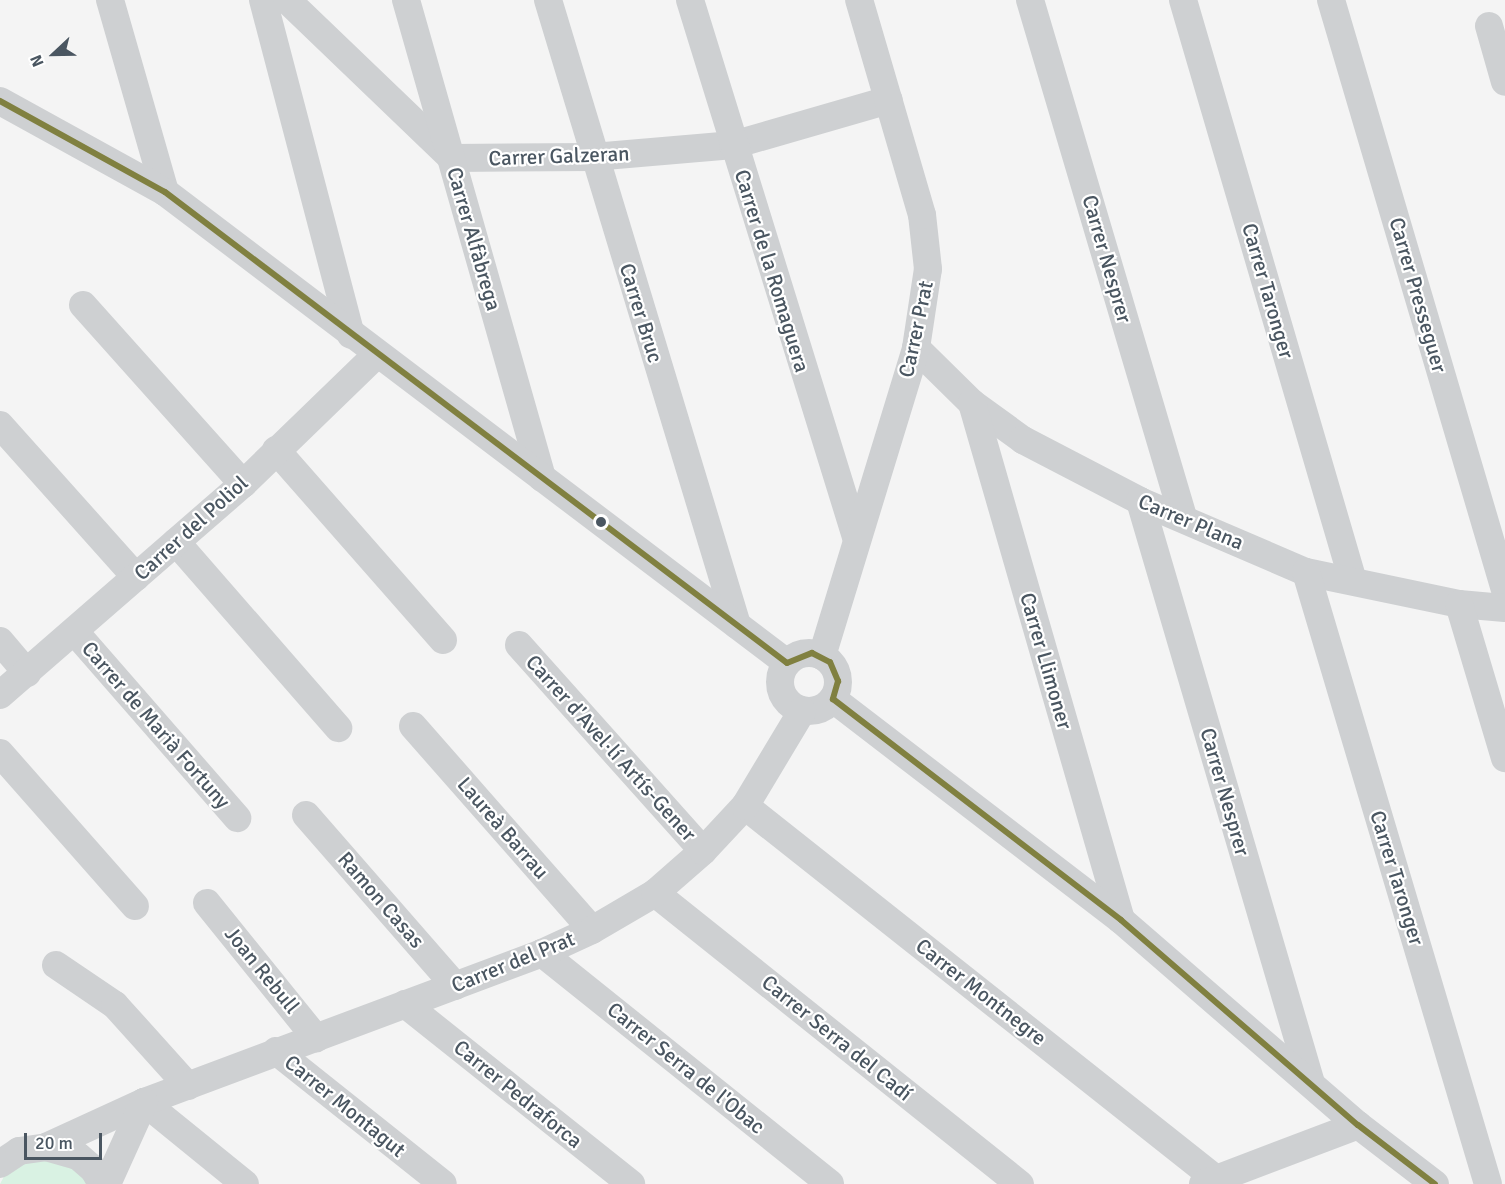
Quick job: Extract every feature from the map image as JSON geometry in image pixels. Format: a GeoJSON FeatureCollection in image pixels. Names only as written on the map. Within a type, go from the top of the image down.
{"type":"FeatureCollection","features":[{"type":"Feature","properties":{"kind":"street"},"geometry":{"type":"LineString","coordinates":[[110,0],[165,192]]}},
{"type":"Feature","properties":{"kind":"street"},"geometry":{"type":"LineString","coordinates":[[263,0],[351,335]]}},
{"type":"Feature","properties":{"kind":"street"},"geometry":{"type":"LineString","coordinates":[[286,0],[452,158]]}},
{"type":"Feature","properties":{"kind":"street","name":"Carrer Alfàbrega"},"geometry":{"type":"LineString","coordinates":[[406,0],[542,478]]}},
{"type":"Feature","properties":{"kind":"street","name":"Carrer Bruc"},"geometry":{"type":"LineString","coordinates":[[548,0],[593,157],[736,625]]}},
{"type":"Feature","properties":{"kind":"street","name":"Carrer de la Romaguera"},"geometry":{"type":"LineString","coordinates":[[690,0],[857,540]]}},
{"type":"Feature","properties":{"kind":"street","name":"Carrer Prat"},"geometry":{"type":"LineString","coordinates":[[822,656],[916,348],[925,304],[928,245],[859,0]]}},
{"type":"Feature","properties":{"kind":"street","name":"Carrer Nesprer"},"geometry":{"type":"LineString","coordinates":[[1030,0],[1183,518]]}},
{"type":"Feature","properties":{"kind":"street","name":"Carrer Taronger"},"geometry":{"type":"LineString","coordinates":[[1183,0],[1353,581]]}},
{"type":"Feature","properties":{"kind":"street","name":"Carrer Presseguer"},"geometry":{"type":"LineString","coordinates":[[1331,0],[1505,590]]}},
{"type":"Feature","properties":{"kind":"street"},"geometry":{"type":"LineString","coordinates":[[1489,26],[1505,82]]}},
{"type":"Feature","properties":{"kind":"street","name":"Carrer Galzeran"},"geometry":{"type":"LineString","coordinates":[[452,158],[593,157],[733,145],[889,100]]}},
{"type":"Feature","properties":{"kind":"street"},"geometry":{"type":"LineString","coordinates":[[0,101],[165,192],[376,355],[787,663]]}},
{"type":"Feature","properties":{"kind":"street"},"geometry":{"type":"LineString","coordinates":[[83,305],[243,484]]}},
{"type":"Feature","properties":{"kind":"street","name":"Carrer Plana"},"geometry":{"type":"LineString","coordinates":[[916,348],[972,403],[1023,440],[1140,501],[1306,572],[1459,604],[1505,608]]}},
{"type":"Feature","properties":{"kind":"street","name":"Carrer del Poliol"},"geometry":{"type":"LineString","coordinates":[[0,695],[243,484],[376,355]]}},
{"type":"Feature","properties":{"kind":"street","name":"Carrer Llimoner"},"geometry":{"type":"LineString","coordinates":[[972,403],[1121,920]]}},
{"type":"Feature","properties":{"kind":"street"},"geometry":{"type":"LineString","coordinates":[[0,425],[136,577]]}},
{"type":"Feature","properties":{"kind":"street"},"geometry":{"type":"LineString","coordinates":[[276,450],[443,640]]}},
{"type":"Feature","properties":{"kind":"street","name":"Carrer Nesprer"},"geometry":{"type":"LineString","coordinates":[[1140,501],[1311,1083]]}},
{"type":"Feature","properties":{"kind":"street"},"geometry":{"type":"LineString","coordinates":[[176,542],[338,728]]}},
{"type":"Feature","properties":{"kind":"street","name":"Carrer Taronger"},"geometry":{"type":"LineString","coordinates":[[1306,572],[1488,1184]]}},
{"type":"Feature","properties":{"kind":"street"},"geometry":{"type":"LineString","coordinates":[[1459,604],[1505,758]]}},
{"type":"Feature","properties":{"kind":"street","name":"Carrer de Marià Fortuny"},"geometry":{"type":"LineString","coordinates":[[75,632],[237,818]]}},
{"type":"Feature","properties":{"kind":"street"},"geometry":{"type":"LineString","coordinates":[[0,641],[27,673]]}},
{"type":"Feature","properties":{"kind":"street","name":"Carrer d'Avel·lí Artís-Gener"},"geometry":{"type":"LineString","coordinates":[[519,645],[703,851]]}},
{"type":"Feature","properties":{"kind":"street"},"geometry":{"type":"LineString","coordinates":[[802,654],[822,656],[836,671],[837,690],[832,699],[819,710],[802,711],[786,700],[780,681],[787,663],[802,654]]}},
{"type":"Feature","properties":{"kind":"street"},"geometry":{"type":"LineString","coordinates":[[832,699],[1121,920],[1358,1125],[1435,1184]]}},
{"type":"Feature","properties":{"kind":"street","name":"Carrer del Prat"},"geometry":{"type":"LineString","coordinates":[[0,1164],[19,1152],[46,1147],[144,1101],[455,986],[592,930],[655,893],[703,851],[745,806],[802,711]]}},
{"type":"Feature","properties":{"kind":"street","name":"Laureà Barrau"},"geometry":{"type":"LineString","coordinates":[[413,726],[592,930]]}},
{"type":"Feature","properties":{"kind":"street"},"geometry":{"type":"LineString","coordinates":[[0,753],[135,906]]}},
{"type":"Feature","properties":{"kind":"street","name":"Carrer Montnegre"},"geometry":{"type":"LineString","coordinates":[[745,806],[1209,1181]]}},
{"type":"Feature","properties":{"kind":"street","name":"Ramon Casas"},"geometry":{"type":"LineString","coordinates":[[306,815],[455,986]]}},
{"type":"Feature","properties":{"kind":"street","name":"Carrer Serra del Cadí"},"geometry":{"type":"LineString","coordinates":[[655,893],[1020,1184]]}},
{"type":"Feature","properties":{"kind":"street","name":"Joan Rebull"},"geometry":{"type":"LineString","coordinates":[[207,903],[316,1038]]}},
{"type":"Feature","properties":{"kind":"street","name":"Carrer Serra de l'Obac"},"geometry":{"type":"LineString","coordinates":[[542,952],[830,1184]]}},
{"type":"Feature","properties":{"kind":"street"},"geometry":{"type":"LineString","coordinates":[[56,965],[115,1005],[188,1086]]}},
{"type":"Feature","properties":{"kind":"street","name":"Carrer Pedraforca"},"geometry":{"type":"LineString","coordinates":[[405,1004],[632,1184]]}},
{"type":"Feature","properties":{"kind":"street","name":"Carrer Montagut"},"geometry":{"type":"LineString","coordinates":[[276,1051],[442,1184]]}},
{"type":"Feature","properties":{"kind":"street"},"geometry":{"type":"LineString","coordinates":[[107,1184],[144,1101],[245,1184]]}},
{"type":"Feature","properties":{"kind":"street"},"geometry":{"type":"LineString","coordinates":[[1209,1181],[1358,1125]]}},
{"type":"Feature","properties":{"kind":"street"},"geometry":{"type":"LineString","coordinates":[[46,1147],[78,1156],[94,1170],[102,1184]]}},
{"type":"Feature","properties":{"kind":"green space"},"geometry":{"type":"Polygon","coordinates":[[[59,1158],[91,1184],[0,1184],[8,1169],[24,1160],[59,1158]]]}},
{"type":"Feature","properties":{"kind":"transit line"},"geometry":{"type":"LineString","coordinates":[[0,101],[165,192],[787,663],[812,653],[830,662],[838,681],[833,699],[1121,920],[1358,1125],[1435,1184]]}}]}
